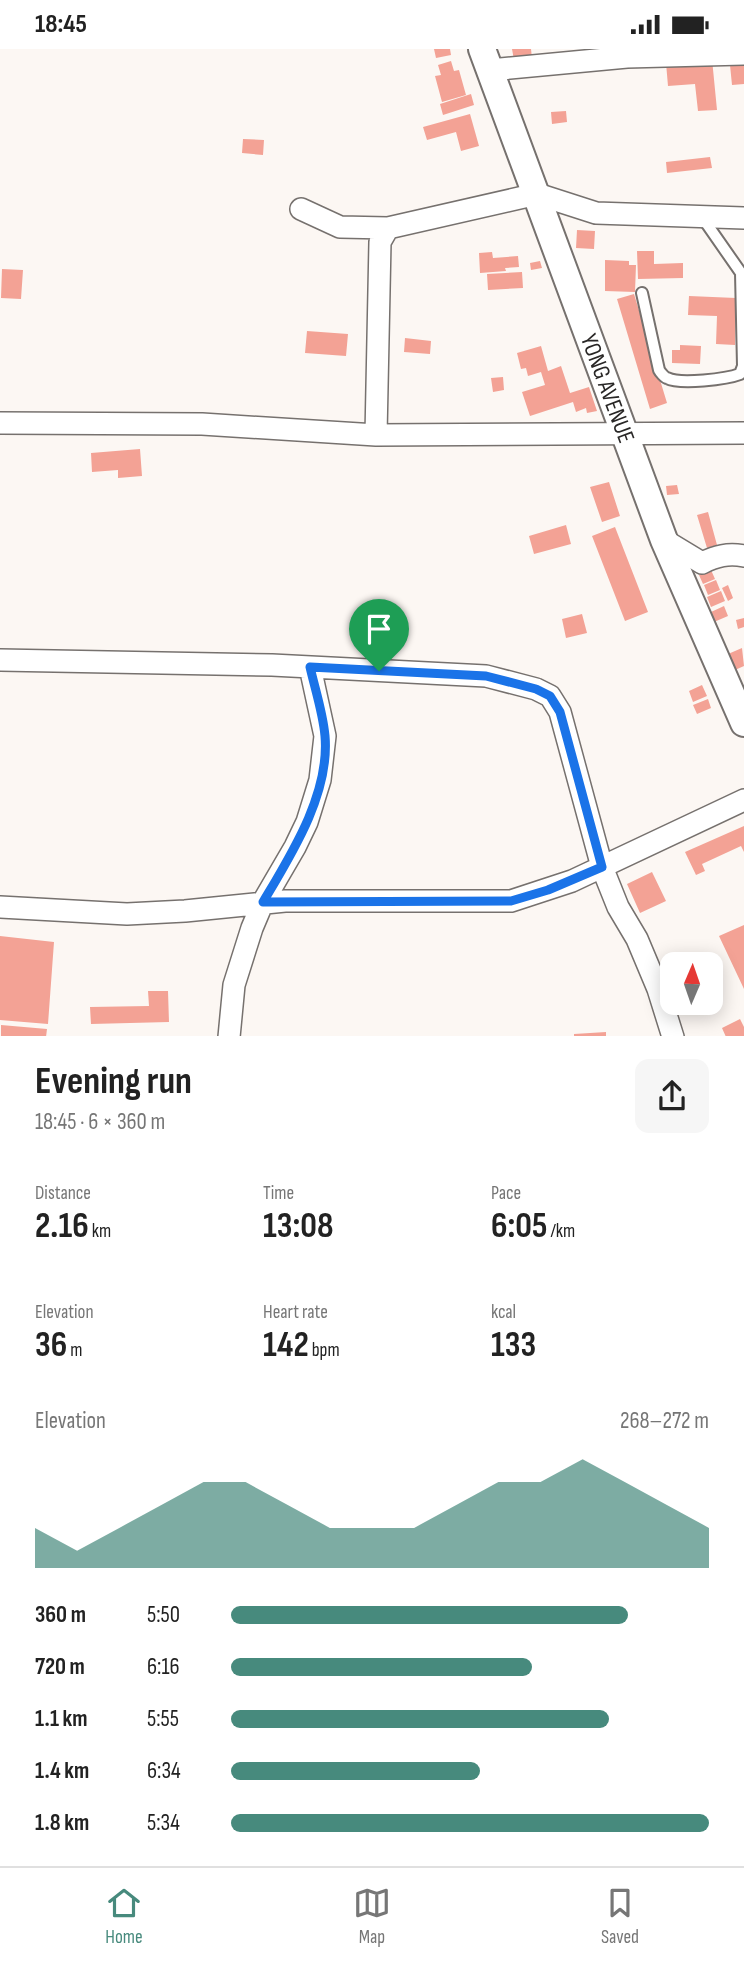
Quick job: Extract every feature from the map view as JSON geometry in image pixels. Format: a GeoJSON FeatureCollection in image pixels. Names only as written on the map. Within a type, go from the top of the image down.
{"type":"FeatureCollection","features":[{"type":"Feature","properties":{"kind":"street"},"geometry":{"type":"LineString","coordinates":[[486,60],[744,54]]}},
{"type":"Feature","properties":{"kind":"street","name":"YONG AVENUE"},"geometry":{"type":"LineString","coordinates":[[486,60],[664,540],[744,723]]}},
{"type":"Feature","properties":{"kind":"street"},"geometry":{"type":"LineString","coordinates":[[301,209],[340,227],[388,228],[537,194],[596,213],[744,218]]}},
{"type":"Feature","properties":{"kind":"street"},"geometry":{"type":"LineString","coordinates":[[376,435],[380,242],[388,228]]}},
{"type":"Feature","properties":{"kind":"street"},"geometry":{"type":"LineString","coordinates":[[0,423],[202,424],[376,435],[744,433]]}},
{"type":"Feature","properties":{"kind":"street"},"geometry":{"type":"LineString","coordinates":[[664,540],[702,563],[717,556],[744,556]]}},
{"type":"Feature","properties":{"kind":"street"},"geometry":{"type":"LineString","coordinates":[[0,660],[310,667],[486,676],[536,689],[550,696],[560,712],[602,867],[618,907],[638,939],[673,1036]]}},
{"type":"Feature","properties":{"kind":"street"},"geometry":{"type":"LineString","coordinates":[[229,1036],[234,985],[263,902],[295,848],[320,780],[325,736],[310,667]]}},
{"type":"Feature","properties":{"kind":"street"},"geometry":{"type":"LineString","coordinates":[[0,907],[127,913],[185,911],[263,902],[511,901],[548,890],[602,867],[744,800]]}},
{"type":"Feature","properties":{"kind":"lane"},"geometry":{"type":"LineString","coordinates":[[642,293],[659,370],[666,378],[676,381],[729,379],[740,374],[743,366],[741,273],[702,217]]}},
{"type":"Feature","properties":{"kind":"building"},"geometry":{"type":"Polygon","coordinates":[[[434,49],[450,49],[451,55],[436,58],[434,49]]]}},
{"type":"Feature","properties":{"kind":"building"},"geometry":{"type":"Polygon","coordinates":[[[512,49],[531,49],[532,58],[514,60],[512,49]]]}},
{"type":"Feature","properties":{"kind":"building"},"geometry":{"type":"Polygon","coordinates":[[[712,59],[717,110],[698,111],[695,84],[668,86],[666,63],[712,59]]]}},
{"type":"Feature","properties":{"kind":"building"},"geometry":{"type":"Polygon","coordinates":[[[451,61],[454,71],[459,70],[466,95],[442,102],[435,76],[441,75],[438,65],[451,61]]]}},
{"type":"Feature","properties":{"kind":"building"},"geometry":{"type":"Polygon","coordinates":[[[744,64],[744,84],[732,85],[730,65],[744,64]]]}},
{"type":"Feature","properties":{"kind":"building"},"geometry":{"type":"Polygon","coordinates":[[[471,94],[474,105],[443,115],[440,104],[471,94]]]}},
{"type":"Feature","properties":{"kind":"building"},"geometry":{"type":"Polygon","coordinates":[[[566,111],[567,122],[552,124],[551,112],[566,111]]]}},
{"type":"Feature","properties":{"kind":"building"},"geometry":{"type":"Polygon","coordinates":[[[470,114],[479,146],[461,151],[456,132],[427,140],[423,127],[470,114]]]}},
{"type":"Feature","properties":{"kind":"building"},"geometry":{"type":"Polygon","coordinates":[[[243,139],[264,140],[263,155],[242,153],[243,139]]]}},
{"type":"Feature","properties":{"kind":"building"},"geometry":{"type":"Polygon","coordinates":[[[710,157],[712,168],[667,173],[666,162],[710,157]]]}},
{"type":"Feature","properties":{"kind":"building"},"geometry":{"type":"Polygon","coordinates":[[[577,230],[595,231],[594,249],[576,248],[577,230]]]}},
{"type":"Feature","properties":{"kind":"building"},"geometry":{"type":"Polygon","coordinates":[[[637,251],[654,251],[654,264],[683,263],[683,278],[638,279],[637,251]]]}},
{"type":"Feature","properties":{"kind":"building"},"geometry":{"type":"Polygon","coordinates":[[[492,252],[493,258],[518,256],[519,267],[480,273],[479,253],[492,252]]]}},
{"type":"Feature","properties":{"kind":"building"},"geometry":{"type":"Polygon","coordinates":[[[605,260],[629,261],[629,265],[636,265],[635,292],[605,291],[605,260]]]}},
{"type":"Feature","properties":{"kind":"building"},"geometry":{"type":"Polygon","coordinates":[[[540,261],[542,268],[531,270],[530,263],[540,261]]]}},
{"type":"Feature","properties":{"kind":"building"},"geometry":{"type":"Polygon","coordinates":[[[2,269],[23,270],[21,299],[1,298],[2,269]]]}},
{"type":"Feature","properties":{"kind":"building"},"geometry":{"type":"Polygon","coordinates":[[[522,272],[523,288],[488,290],[487,274],[522,272]]]}},
{"type":"Feature","properties":{"kind":"building"},"geometry":{"type":"Polygon","coordinates":[[[634,294],[667,403],[650,409],[617,299],[634,294]]]}},
{"type":"Feature","properties":{"kind":"building"},"geometry":{"type":"Polygon","coordinates":[[[689,296],[736,298],[735,345],[716,344],[717,316],[688,315],[689,296]]]}},
{"type":"Feature","properties":{"kind":"building"},"geometry":{"type":"Polygon","coordinates":[[[307,331],[348,334],[346,356],[305,353],[307,331]]]}},
{"type":"Feature","properties":{"kind":"building"},"geometry":{"type":"Polygon","coordinates":[[[405,338],[431,341],[430,354],[404,352],[405,338]]]}},
{"type":"Feature","properties":{"kind":"building"},"geometry":{"type":"Polygon","coordinates":[[[680,345],[701,346],[700,364],[672,363],[672,350],[680,350],[680,345]]]}},
{"type":"Feature","properties":{"kind":"building"},"geometry":{"type":"Polygon","coordinates":[[[541,346],[548,371],[561,366],[570,393],[589,387],[597,411],[587,413],[586,408],[576,412],[573,402],[530,416],[522,392],[545,385],[541,372],[528,376],[526,368],[521,369],[517,353],[541,346]]]}},
{"type":"Feature","properties":{"kind":"building"},"geometry":{"type":"Polygon","coordinates":[[[503,377],[504,390],[493,392],[491,378],[503,377]]]}},
{"type":"Feature","properties":{"kind":"building"},"geometry":{"type":"Polygon","coordinates":[[[140,449],[142,476],[118,478],[118,470],[92,472],[91,453],[140,449]]]}},
{"type":"Feature","properties":{"kind":"building"},"geometry":{"type":"Polygon","coordinates":[[[609,482],[620,516],[602,522],[590,487],[609,482]]]}},
{"type":"Feature","properties":{"kind":"building"},"geometry":{"type":"Polygon","coordinates":[[[677,485],[679,494],[667,495],[666,486],[677,485]]]}},
{"type":"Feature","properties":{"kind":"building"},"geometry":{"type":"Polygon","coordinates":[[[708,512],[717,545],[707,548],[697,515],[708,512]]]}},
{"type":"Feature","properties":{"kind":"building"},"geometry":{"type":"Polygon","coordinates":[[[566,525],[571,544],[534,554],[529,536],[566,525]]]}},
{"type":"Feature","properties":{"kind":"building"},"geometry":{"type":"Polygon","coordinates":[[[615,527],[648,612],[625,621],[592,536],[615,527]]]}},
{"type":"Feature","properties":{"kind":"building"},"geometry":{"type":"Polygon","coordinates":[[[711,570],[715,579],[703,584],[699,575],[711,570]]]}},
{"type":"Feature","properties":{"kind":"building"},"geometry":{"type":"Polygon","coordinates":[[[716,580],[720,590],[708,595],[704,585],[716,580]]]}},
{"type":"Feature","properties":{"kind":"building"},"geometry":{"type":"Polygon","coordinates":[[[728,585],[733,598],[728,601],[722,588],[728,585]]]}},
{"type":"Feature","properties":{"kind":"building"},"geometry":{"type":"Polygon","coordinates":[[[721,591],[725,601],[711,607],[707,597],[721,591]]]}},
{"type":"Feature","properties":{"kind":"building"},"geometry":{"type":"Polygon","coordinates":[[[724,606],[728,616],[714,622],[711,612],[724,606]]]}},
{"type":"Feature","properties":{"kind":"building"},"geometry":{"type":"Polygon","coordinates":[[[582,614],[587,633],[566,638],[562,619],[582,614]]]}},
{"type":"Feature","properties":{"kind":"building"},"geometry":{"type":"Polygon","coordinates":[[[744,618],[744,627],[738,629],[736,620],[744,618]]]}},
{"type":"Feature","properties":{"kind":"building"},"geometry":{"type":"Polygon","coordinates":[[[742,648],[744,666],[735,670],[728,654],[742,648]]]}},
{"type":"Feature","properties":{"kind":"building"},"geometry":{"type":"Polygon","coordinates":[[[702,685],[707,696],[693,702],[689,691],[702,685]]]}},
{"type":"Feature","properties":{"kind":"building"},"geometry":{"type":"Polygon","coordinates":[[[708,699],[711,708],[697,714],[693,705],[708,699]]]}},
{"type":"Feature","properties":{"kind":"building"},"geometry":{"type":"Polygon","coordinates":[[[744,826],[744,852],[741,846],[702,864],[705,871],[696,875],[685,852],[744,826]]]}},
{"type":"Feature","properties":{"kind":"building"},"geometry":{"type":"Polygon","coordinates":[[[652,872],[666,901],[640,913],[627,884],[652,872]]]}},
{"type":"Feature","properties":{"kind":"building"},"geometry":{"type":"Polygon","coordinates":[[[744,925],[744,989],[719,936],[744,925]]]}},
{"type":"Feature","properties":{"kind":"building"},"geometry":{"type":"Polygon","coordinates":[[[0,936],[54,942],[48,1024],[0,1020],[0,936]]]}},
{"type":"Feature","properties":{"kind":"building"},"geometry":{"type":"Polygon","coordinates":[[[148,991],[168,991],[169,1022],[91,1024],[90,1007],[149,1006],[148,991]]]}},
{"type":"Feature","properties":{"kind":"building"},"geometry":{"type":"Polygon","coordinates":[[[740,1019],[744,1036],[726,1036],[722,1028],[740,1019]]]}},
{"type":"Feature","properties":{"kind":"building"},"geometry":{"type":"Polygon","coordinates":[[[1,1025],[47,1029],[46,1036],[1,1036],[1,1025]]]}},
{"type":"Feature","properties":{"kind":"building"},"geometry":{"type":"Polygon","coordinates":[[[606,1032],[606,1036],[574,1036],[606,1032]]]}},
{"type":"Feature","properties":{"kind":"route"},"geometry":{"type":"LineString","coordinates":[[310,667],[379,671],[486,676],[536,689],[550,696],[560,712],[602,867],[530,897],[511,901],[263,902],[295,848],[320,780],[325,736],[310,667]]}}]}
